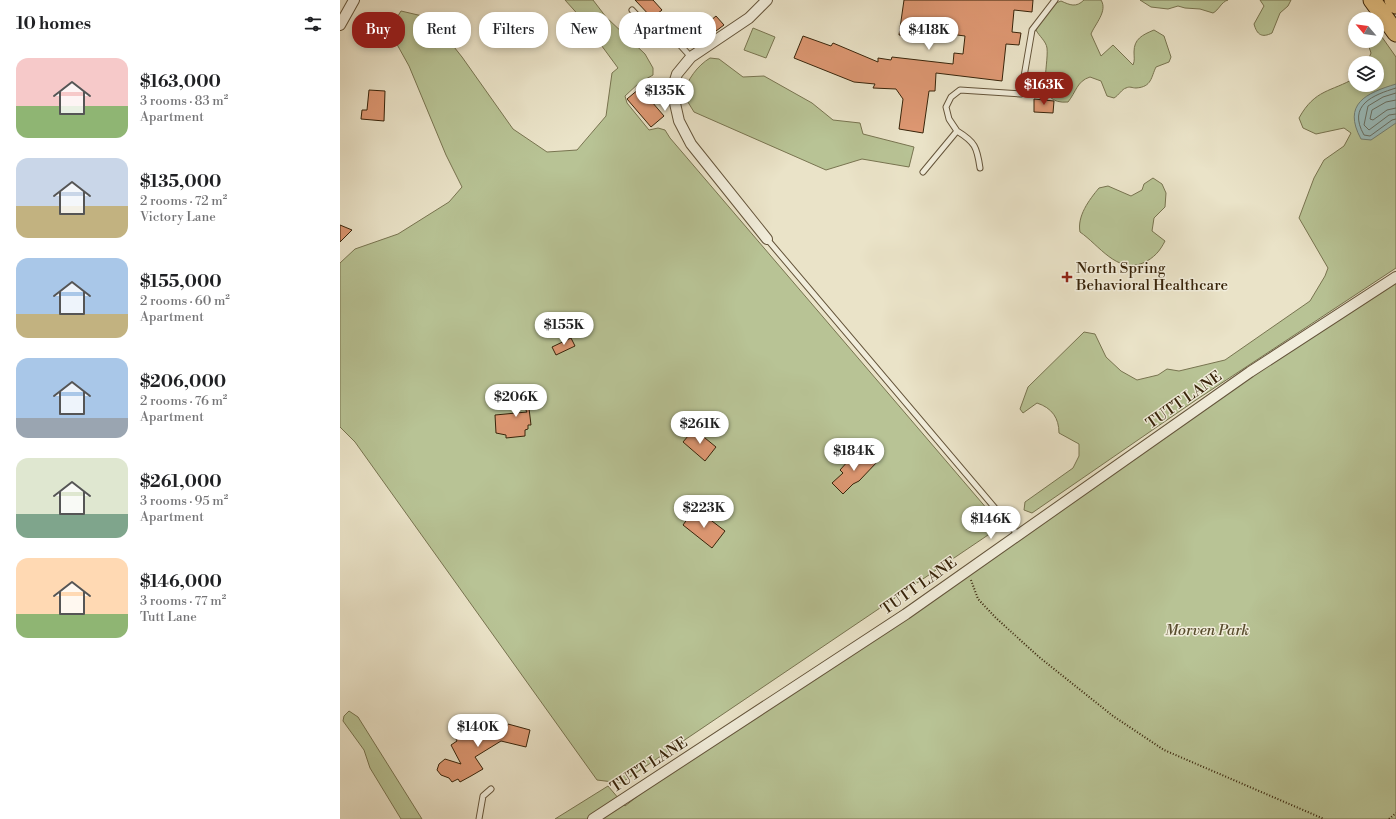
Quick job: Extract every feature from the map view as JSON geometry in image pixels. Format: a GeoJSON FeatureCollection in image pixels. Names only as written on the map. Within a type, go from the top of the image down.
{"type":"FeatureCollection","features":[{"type":"Feature","properties":{"kind":"highway"},"geometry":{"type":"LineString","coordinates":[[1372,0],[1396,33]]}},
{"type":"Feature","properties":{"kind":"highway"},"geometry":{"type":"LineString","coordinates":[[1393,0],[1396,4]]}},
{"type":"Feature","properties":{"kind":"street"},"geometry":{"type":"LineString","coordinates":[[340,24],[354,0]]}},
{"type":"Feature","properties":{"kind":"street"},"geometry":{"type":"LineString","coordinates":[[767,0],[749,18],[691,57],[677,74],[672,90],[679,122],[691,144],[767,239]]}},
{"type":"Feature","properties":{"kind":"street","name":"TUTT LANE"},"geometry":{"type":"LineString","coordinates":[[593,819],[906,614],[1017,534],[1250,372],[1396,277]]}},
{"type":"Feature","properties":{"kind":"lane"},"geometry":{"type":"LineString","coordinates":[[980,168],[978,153],[972,141],[957,131],[949,119],[946,107],[951,97],[960,90],[1021,94],[1032,30],[1054,0]]}},
{"type":"Feature","properties":{"kind":"lane"},"geometry":{"type":"LineString","coordinates":[[683,48],[691,57]]}},
{"type":"Feature","properties":{"kind":"lane"},"geometry":{"type":"LineString","coordinates":[[923,172],[957,131]]}},
{"type":"Feature","properties":{"kind":"lane"},"geometry":{"type":"LineString","coordinates":[[767,239],[1017,534]]}},
{"type":"Feature","properties":{"kind":"lane"},"geometry":{"type":"LineString","coordinates":[[478,819],[483,796],[491,789]]}},
{"type":"Feature","properties":{"kind":"path"},"geometry":{"type":"LineString","coordinates":[[969,569],[978,599],[996,618],[1039,657],[1113,716],[1164,750],[1324,819]]}},
{"type":"Feature","properties":{"kind":"path"},"geometry":{"type":"LineString","coordinates":[[1389,819],[1396,813]]}},
{"type":"Feature","properties":{"kind":"green space"},"geometry":{"type":"Polygon","coordinates":[[[565,0],[593,0],[602,12],[576,12],[565,0]]]}},
{"type":"Feature","properties":{"kind":"green space"},"geometry":{"type":"Polygon","coordinates":[[[1084,0],[1101,0],[1103,4],[1102,13],[1091,34],[1101,56],[1113,45],[1133,65],[1135,44],[1140,38],[1154,30],[1164,36],[1171,57],[1169,62],[1156,67],[1148,84],[1136,88],[1127,87],[1114,98],[1107,96],[1101,81],[1090,77],[1079,84],[1068,102],[1057,101],[1051,98],[1047,91],[1046,83],[1047,48],[1036,30],[1047,13],[1058,2],[1061,1],[1070,5],[1076,5],[1084,0]]]}},
{"type":"Feature","properties":{"kind":"green space"},"geometry":{"type":"Polygon","coordinates":[[[1140,0],[1228,0],[1213,13],[1200,9],[1178,6],[1168,9],[1151,7],[1140,0]]]}},
{"type":"Feature","properties":{"kind":"green space"},"geometry":{"type":"Polygon","coordinates":[[[1260,0],[1291,0],[1288,6],[1280,13],[1272,33],[1265,35],[1258,33],[1254,24],[1264,6],[1260,0]]]}},
{"type":"Feature","properties":{"kind":"green space"},"geometry":{"type":"Polygon","coordinates":[[[401,11],[413,14],[413,48],[455,48],[513,129],[547,152],[577,150],[606,116],[612,73],[618,68],[603,48],[611,48],[611,22],[619,29],[619,48],[639,48],[645,54],[653,68],[653,75],[639,83],[625,96],[627,103],[649,130],[658,128],[665,130],[670,138],[994,517],[980,520],[991,533],[621,783],[597,780],[355,442],[340,427],[340,263],[355,249],[398,234],[449,202],[462,187],[446,155],[409,66],[399,48],[405,48],[405,12],[401,11]]]}},
{"type":"Feature","properties":{"kind":"green space"},"geometry":{"type":"Polygon","coordinates":[[[753,28],[775,37],[766,58],[744,50],[753,28]]]}},
{"type":"Feature","properties":{"kind":"green space"},"geometry":{"type":"Polygon","coordinates":[[[1384,40],[1396,57],[1396,268],[1196,400],[1032,513],[1024,510],[1025,502],[1073,468],[1079,456],[1079,444],[1059,433],[1058,423],[1054,414],[1042,405],[1037,403],[1023,413],[1020,409],[1028,387],[1084,332],[1095,334],[1106,357],[1121,371],[1137,380],[1158,375],[1167,369],[1179,371],[1225,360],[1310,301],[1328,268],[1299,218],[1314,178],[1324,160],[1344,146],[1351,133],[1344,128],[1316,134],[1303,128],[1299,118],[1311,101],[1317,96],[1348,82],[1348,92],[1384,92],[1384,56],[1370,56],[1371,53],[1369,48],[1384,48],[1384,40]]]}},
{"type":"Feature","properties":{"kind":"green space"},"geometry":{"type":"Polygon","coordinates":[[[710,58],[719,59],[743,77],[764,76],[812,103],[833,120],[860,123],[863,134],[914,147],[909,167],[862,159],[826,170],[694,112],[683,94],[694,73],[710,58]]]}},
{"type":"Feature","properties":{"kind":"green space"},"geometry":{"type":"Polygon","coordinates":[[[1153,178],[1162,184],[1166,193],[1165,207],[1154,218],[1152,231],[1165,241],[1156,254],[1147,261],[1134,265],[1125,265],[1109,256],[1080,232],[1080,220],[1085,208],[1099,188],[1108,186],[1131,196],[1142,190],[1144,184],[1153,178]]]}},
{"type":"Feature","properties":{"kind":"green space","name":"Morven Park"},"geometry":{"type":"Polygon","coordinates":[[[1396,275],[1396,819],[555,819],[608,786],[625,806],[689,756],[1280,352],[1396,275]]]}},
{"type":"Feature","properties":{"kind":"green space"},"geometry":{"type":"Polygon","coordinates":[[[349,711],[358,717],[422,819],[401,819],[370,768],[364,750],[343,721],[344,716],[349,711]]]}},
{"type":"Feature","properties":{"kind":"water"},"geometry":{"type":"Polygon","coordinates":[[[1396,84],[1396,123],[1371,140],[1361,139],[1354,117],[1356,109],[1360,102],[1367,96],[1373,92],[1384,92],[1385,88],[1396,84]]]}},
{"type":"Feature","properties":{"kind":"building"},"geometry":{"type":"Polygon","coordinates":[[[635,0],[653,0],[662,10],[660,12],[646,12],[635,0]]]}},
{"type":"Feature","properties":{"kind":"building"},"geometry":{"type":"Polygon","coordinates":[[[904,0],[1033,0],[1032,12],[1014,10],[1012,32],[1021,33],[1019,45],[1006,44],[1002,81],[936,73],[935,91],[929,91],[923,133],[899,129],[903,99],[896,89],[873,88],[875,84],[854,82],[794,58],[803,36],[831,46],[833,43],[878,62],[878,58],[891,60],[892,57],[953,64],[954,53],[963,54],[965,36],[926,31],[926,38],[899,35],[904,0]]]}},
{"type":"Feature","properties":{"kind":"building"},"geometry":{"type":"Polygon","coordinates":[[[716,16],[724,25],[716,31],[716,16]]]}},
{"type":"Feature","properties":{"kind":"building"},"geometry":{"type":"Polygon","coordinates":[[[640,88],[664,116],[651,127],[627,99],[640,88]]]}},
{"type":"Feature","properties":{"kind":"building"},"geometry":{"type":"Polygon","coordinates":[[[369,90],[385,91],[384,121],[361,119],[362,110],[367,110],[369,90]]]}},
{"type":"Feature","properties":{"kind":"building"},"geometry":{"type":"Polygon","coordinates":[[[1034,99],[1054,101],[1053,113],[1034,112],[1034,99]]]}},
{"type":"Feature","properties":{"kind":"building"},"geometry":{"type":"Polygon","coordinates":[[[340,225],[352,230],[340,242],[340,225]]]}},
{"type":"Feature","properties":{"kind":"building"},"geometry":{"type":"Polygon","coordinates":[[[571,338],[575,346],[556,355],[552,347],[571,338]]]}},
{"type":"Feature","properties":{"kind":"building"},"geometry":{"type":"Polygon","coordinates":[[[527,386],[534,397],[528,400],[531,425],[528,425],[528,429],[525,430],[525,436],[506,438],[506,435],[496,433],[495,415],[527,412],[516,393],[527,386]]]}},
{"type":"Feature","properties":{"kind":"building"},"geometry":{"type":"Polygon","coordinates":[[[694,429],[716,447],[705,461],[683,442],[694,429]]]}},
{"type":"Feature","properties":{"kind":"building"},"geometry":{"type":"Polygon","coordinates":[[[867,451],[878,461],[859,481],[853,484],[843,494],[832,483],[843,473],[840,470],[849,460],[854,464],[867,451]]]}},
{"type":"Feature","properties":{"kind":"building"},"geometry":{"type":"Polygon","coordinates":[[[693,511],[706,521],[708,518],[725,531],[712,548],[683,525],[693,511]]]}},
{"type":"Feature","properties":{"kind":"building"},"geometry":{"type":"Polygon","coordinates":[[[484,721],[506,730],[508,724],[530,730],[526,747],[501,741],[475,757],[483,769],[471,776],[460,782],[458,779],[452,782],[449,778],[441,775],[437,770],[439,764],[445,759],[461,764],[451,745],[457,741],[453,733],[463,727],[465,731],[484,721]]]}},
{"type":"Feature","properties":{"kind":"place","name":"North Spring Behavioral Healthcare"},"geometry":{"type":"Point","coordinates":[1067,277]}}]}
